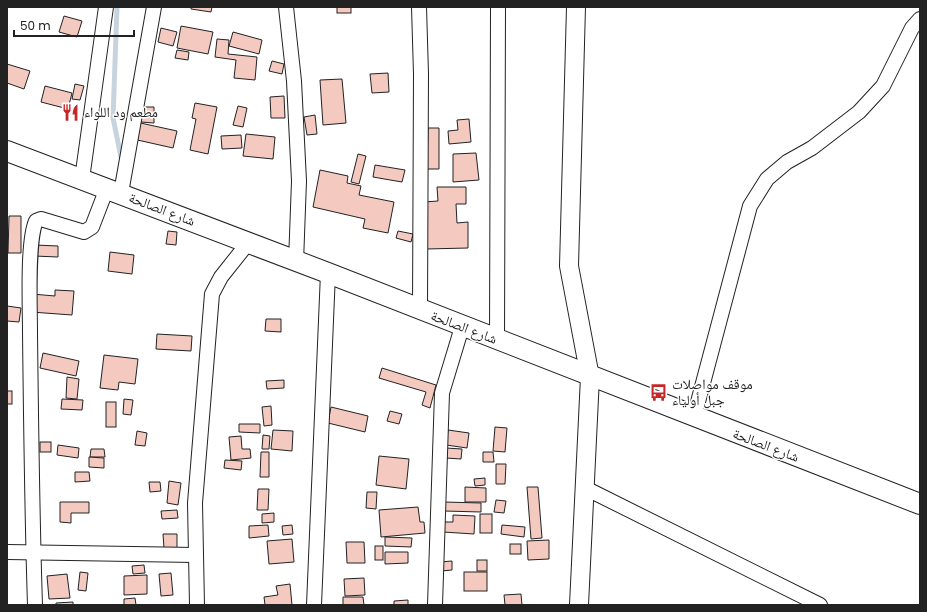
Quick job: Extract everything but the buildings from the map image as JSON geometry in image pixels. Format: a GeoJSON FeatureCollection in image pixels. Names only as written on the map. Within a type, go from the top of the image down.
{"type":"FeatureCollection","features":[{"type":"Feature","properties":{"kind":"main road","name":"شارع الصالحة"},"geometry":{"type":"LineString","coordinates":[[7,151],[248,242],[590,377],[920,504]]}},
{"type":"Feature","properties":{"kind":"street"},"geometry":{"type":"LineString","coordinates":[[82,179],[106,7]]}},
{"type":"Feature","properties":{"kind":"street"},"geometry":{"type":"LineString","coordinates":[[35,605],[32,552],[30,310],[31,241],[34,225],[36,221],[42,219],[84,232],[89,230],[114,191],[154,7]]}},
{"type":"Feature","properties":{"kind":"street"},"geometry":{"type":"LineString","coordinates":[[286,7],[294,81],[299,181],[296,262]]}},
{"type":"Feature","properties":{"kind":"street"},"geometry":{"type":"LineString","coordinates":[[419,7],[421,74],[420,310]]}},
{"type":"Feature","properties":{"kind":"street"},"geometry":{"type":"LineString","coordinates":[[497,340],[498,7]]}},
{"type":"Feature","properties":{"kind":"street"},"geometry":{"type":"LineString","coordinates":[[576,7],[569,266],[590,377],[579,605]]}},
{"type":"Feature","properties":{"kind":"street"},"geometry":{"type":"LineString","coordinates":[[694,417],[750,206],[767,179],[787,162],[812,148],[859,112],[883,86],[912,28],[920,19]]}},
{"type":"Feature","properties":{"kind":"street"},"geometry":{"type":"LineString","coordinates":[[197,605],[195,555],[196,503],[212,294],[222,277],[248,242]]}},
{"type":"Feature","properties":{"kind":"street"},"geometry":{"type":"LineString","coordinates":[[314,605],[328,273]]}},
{"type":"Feature","properties":{"kind":"street"},"geometry":{"type":"LineString","coordinates":[[435,605],[442,393],[462,326]]}},
{"type":"Feature","properties":{"kind":"street"},"geometry":{"type":"LineString","coordinates":[[585,488],[820,605]]}},
{"type":"Feature","properties":{"kind":"street"},"geometry":{"type":"LineString","coordinates":[[7,552],[195,555]]}},
{"type":"Feature","properties":{"kind":"waterway"},"geometry":{"type":"LineString","coordinates":[[117,7],[113,118],[121,157]]}},
{"type":"Feature","properties":{"kind":"place","name":"مطعم ود اللواء"},"geometry":{"type":"Point","coordinates":[71,112]}},
{"type":"Feature","properties":{"kind":"place","name":"موقف مواصلات جبل أولياء"},"geometry":{"type":"Point","coordinates":[659,392]}}]}
